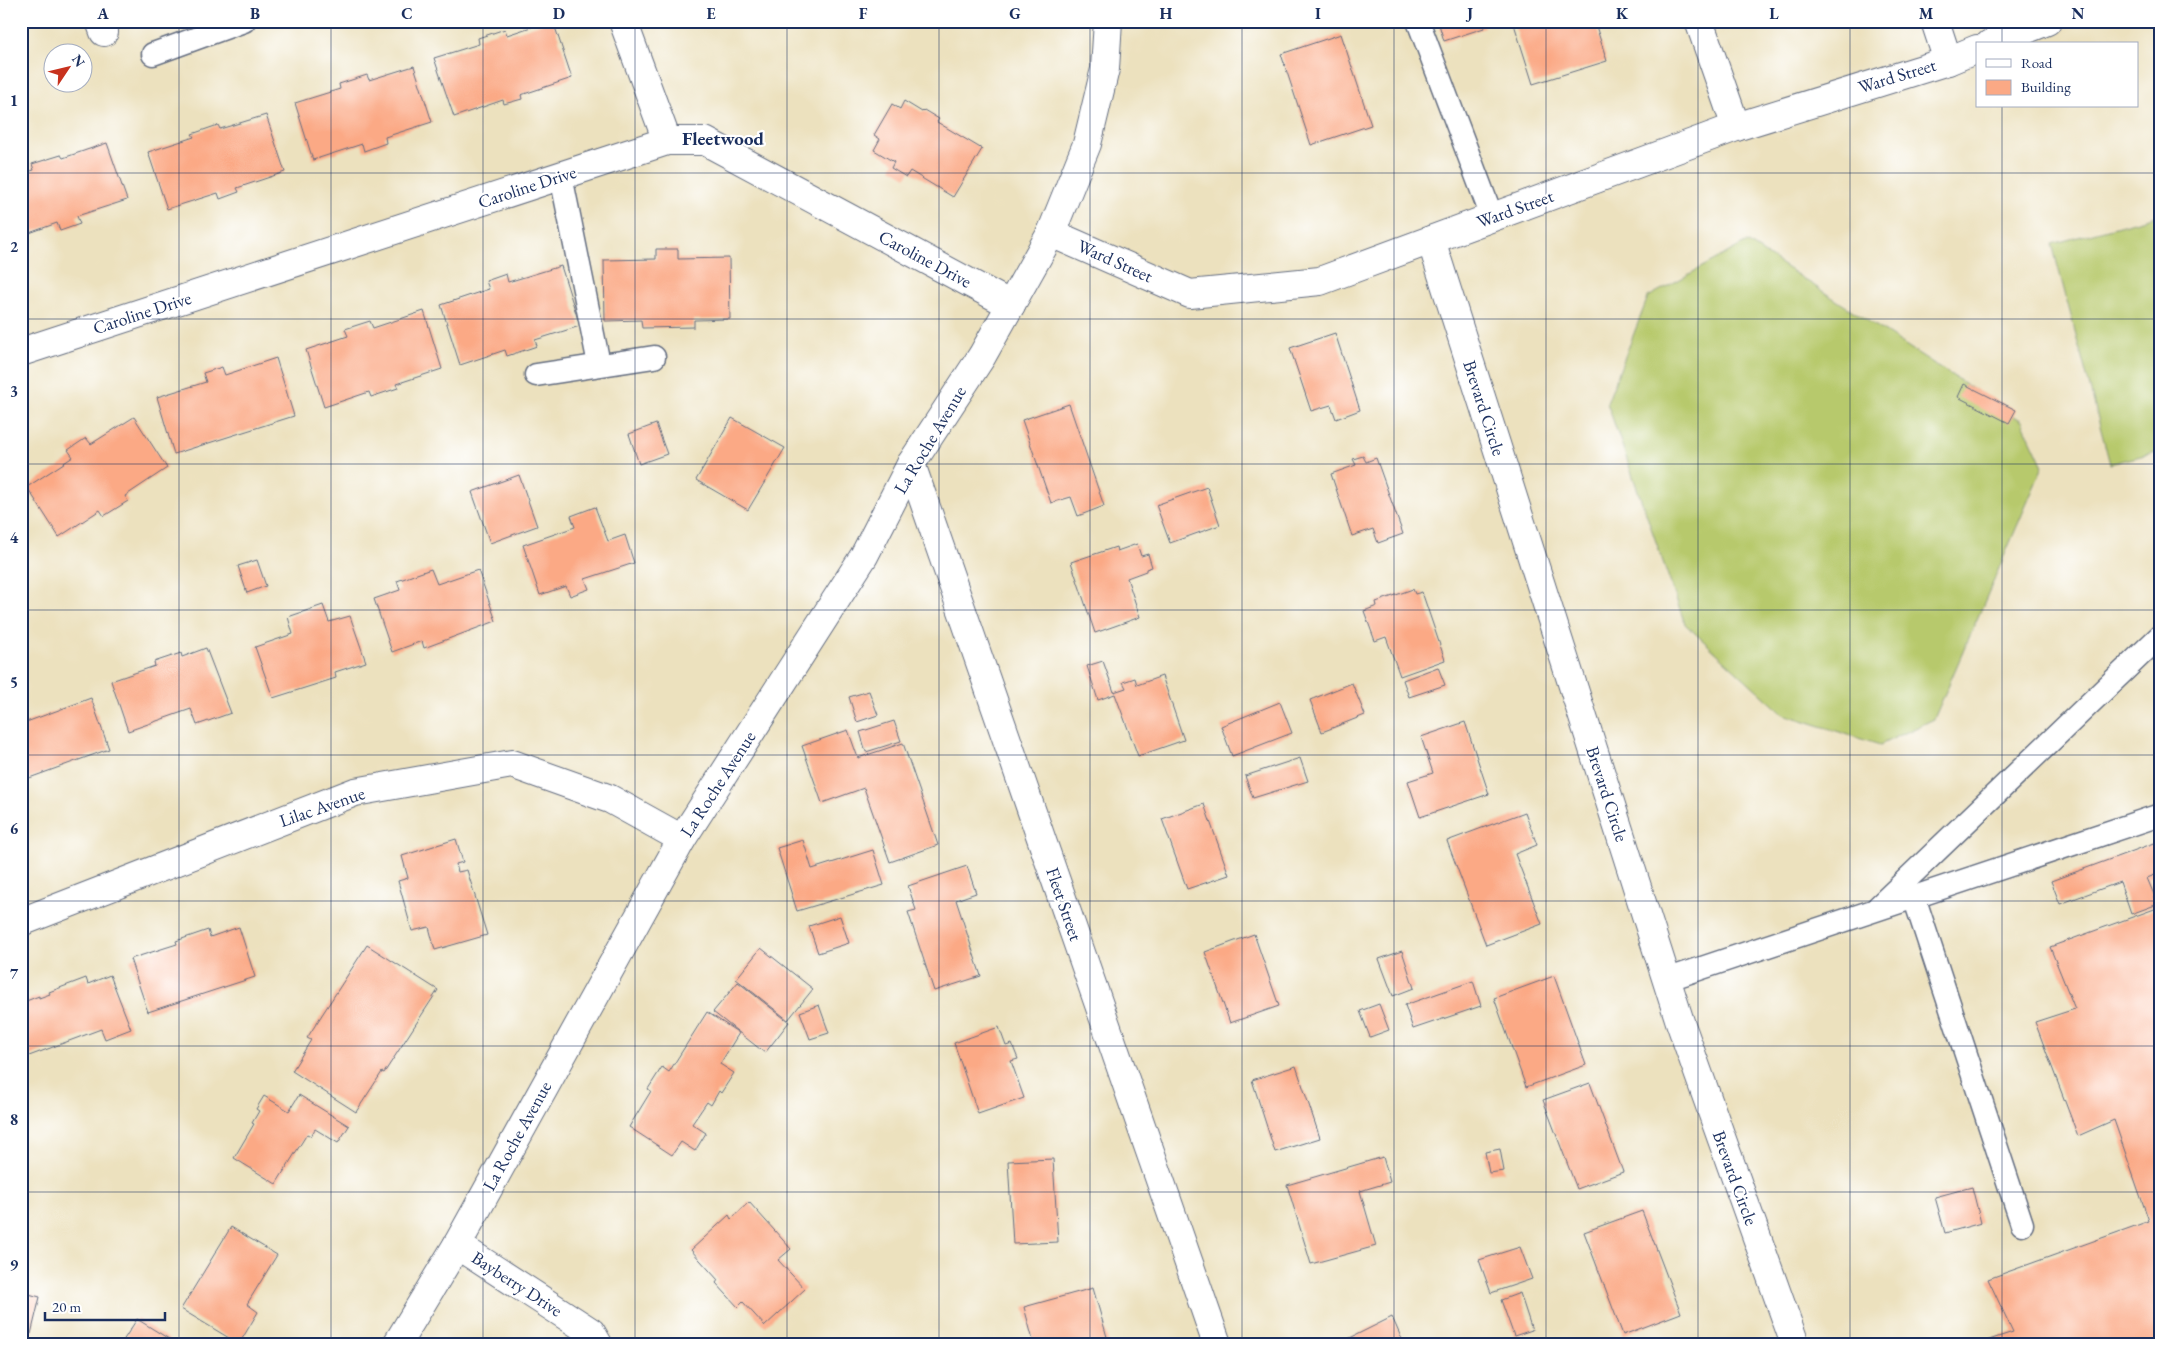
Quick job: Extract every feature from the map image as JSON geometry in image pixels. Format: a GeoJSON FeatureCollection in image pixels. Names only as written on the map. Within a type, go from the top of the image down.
{"type":"FeatureCollection","features":[{"type":"Feature","properties":{"kind":"street"},"geometry":{"type":"LineString","coordinates":[[623,21],[667,141]]}},
{"type":"Feature","properties":{"kind":"street","name":"La Roche Avenue"},"geometry":{"type":"LineString","coordinates":[[397,1344],[457,1245],[682,840],[864,556],[911,464],[982,356],[1051,233],[1088,144],[1105,69],[1108,21]]}},
{"type":"Feature","properties":{"kind":"street"},"geometry":{"type":"LineString","coordinates":[[1698,21],[1736,127]]}},
{"type":"Feature","properties":{"kind":"street"},"geometry":{"type":"LineString","coordinates":[[1935,21],[1948,60]]}},
{"type":"Feature","properties":{"kind":"street"},"geometry":{"type":"LineString","coordinates":[[1995,42],[2047,21]]}},
{"type":"Feature","properties":{"kind":"street","name":"Ward Street"},"geometry":{"type":"LineString","coordinates":[[1051,233],[1190,294],[1320,281],[1736,127],[1976,49]]}},
{"type":"Feature","properties":{"kind":"street","name":"Caroline Drive"},"geometry":{"type":"LineString","coordinates":[[21,352],[667,141],[704,141],[1011,305]]}},
{"type":"Feature","properties":{"kind":"street","name":"Brevard Circle"},"geometry":{"type":"LineString","coordinates":[[1431,240],[1666,980],[1794,1344]]}},
{"type":"Feature","properties":{"kind":"street","name":"Fleet Street"},"geometry":{"type":"LineString","coordinates":[[911,464],[1217,1344]]}},
{"type":"Feature","properties":{"kind":"street","name":"Lilac Avenue"},"geometry":{"type":"LineString","coordinates":[[21,922],[354,792],[512,764],[610,799],[682,840]]}},
{"type":"Feature","properties":{"kind":"street","name":"Bayberry Drive"},"geometry":{"type":"LineString","coordinates":[[457,1245],[591,1332],[598,1344]]}},
{"type":"Feature","properties":{"kind":"lane"},"geometry":{"type":"LineString","coordinates":[[152,54],[244,21]]}},
{"type":"Feature","properties":{"kind":"lane"},"geometry":{"type":"LineString","coordinates":[[1418,21],[1492,217]]}},
{"type":"Feature","properties":{"kind":"lane"},"geometry":{"type":"LineString","coordinates":[[561,176],[599,364]]}},
{"type":"Feature","properties":{"kind":"lane"},"geometry":{"type":"LineString","coordinates":[[536,375],[654,357]]}},
{"type":"Feature","properties":{"kind":"lane"},"geometry":{"type":"LineString","coordinates":[[1874,911],[2160,636]]}},
{"type":"Feature","properties":{"kind":"lane"},"geometry":{"type":"LineString","coordinates":[[1666,980],[2160,815]]}},
{"type":"Feature","properties":{"kind":"lane"},"geometry":{"type":"LineString","coordinates":[[1914,897],[2022,1224]]}},
{"type":"Feature","properties":{"kind":"green space"},"geometry":{"type":"Polygon","coordinates":[[[2160,215],[2160,451],[2110,464],[2052,244],[2160,215]]]}},
{"type":"Feature","properties":{"kind":"green space"},"geometry":{"type":"Polygon","coordinates":[[[1747,242],[2022,421],[2043,466],[1934,719],[1880,745],[1783,714],[1685,624],[1607,403],[1648,297],[1747,242]]]}},
{"type":"Feature","properties":{"kind":"building"},"geometry":{"type":"Polygon","coordinates":[[[553,21],[572,78],[521,95],[522,99],[504,104],[503,100],[454,117],[434,58],[479,44],[478,38],[505,29],[507,35],[553,21]]]}},
{"type":"Feature","properties":{"kind":"building"},"geometry":{"type":"Polygon","coordinates":[[[1438,21],[1482,21],[1484,28],[1444,41],[1438,21]]]}},
{"type":"Feature","properties":{"kind":"building"},"geometry":{"type":"Polygon","coordinates":[[[1513,21],[1602,21],[1603,24],[1596,26],[1607,61],[1533,84],[1513,21]]]}},
{"type":"Feature","properties":{"kind":"building"},"geometry":{"type":"Polygon","coordinates":[[[1341,34],[1371,125],[1311,145],[1281,54],[1341,34]]]}},
{"type":"Feature","properties":{"kind":"building"},"geometry":{"type":"Polygon","coordinates":[[[414,66],[432,122],[385,137],[386,143],[364,151],[362,144],[313,160],[295,103],[340,89],[339,84],[367,75],[369,80],[414,66]]]}},
{"type":"Feature","properties":{"kind":"building"},"geometry":{"type":"Polygon","coordinates":[[[904,101],[922,112],[924,110],[939,119],[937,122],[982,149],[953,197],[910,171],[906,177],[891,168],[894,162],[874,150],[880,139],[874,135],[892,104],[900,109],[904,101]]]}},
{"type":"Feature","properties":{"kind":"building"},"geometry":{"type":"Polygon","coordinates":[[[266,115],[285,172],[237,188],[239,192],[220,199],[218,193],[167,209],[148,152],[194,137],[192,134],[218,125],[220,129],[266,115]]]}},
{"type":"Feature","properties":{"kind":"building"},"geometry":{"type":"Polygon","coordinates":[[[107,143],[127,200],[77,216],[80,224],[60,231],[57,223],[21,236],[21,174],[34,170],[32,164],[61,155],[63,158],[107,143]]]}},
{"type":"Feature","properties":{"kind":"building"},"geometry":{"type":"Polygon","coordinates":[[[656,249],[678,249],[678,259],[729,258],[730,319],[694,320],[694,327],[642,328],[641,320],[605,321],[604,260],[656,259],[656,249]]]}},
{"type":"Feature","properties":{"kind":"building"},"geometry":{"type":"Polygon","coordinates":[[[561,266],[580,326],[535,340],[537,346],[507,356],[505,350],[460,365],[441,305],[489,289],[486,281],[506,274],[508,282],[561,266]]]}},
{"type":"Feature","properties":{"kind":"building"},"geometry":{"type":"Polygon","coordinates":[[[424,311],[442,369],[396,384],[398,388],[371,397],[369,392],[324,407],[306,350],[348,336],[345,329],[370,321],[373,328],[424,311]]]}},
{"type":"Feature","properties":{"kind":"building"},"geometry":{"type":"Polygon","coordinates":[[[1335,333],[1360,410],[1336,419],[1331,405],[1311,411],[1290,348],[1335,333]]]}},
{"type":"Feature","properties":{"kind":"building"},"geometry":{"type":"Polygon","coordinates":[[[276,358],[294,416],[174,454],[157,397],[206,382],[203,373],[222,367],[225,375],[276,358]]]}},
{"type":"Feature","properties":{"kind":"building"},"geometry":{"type":"Polygon","coordinates":[[[1964,384],[2016,410],[2009,423],[1958,397],[1964,384]]]}},
{"type":"Feature","properties":{"kind":"building"},"geometry":{"type":"Polygon","coordinates":[[[1069,404],[1104,506],[1078,516],[1071,497],[1051,503],[1022,420],[1069,404]]]}},
{"type":"Feature","properties":{"kind":"building"},"geometry":{"type":"Polygon","coordinates":[[[134,417],[167,468],[125,496],[128,501],[104,516],[100,510],[59,537],[27,487],[73,457],[68,450],[86,438],[91,444],[134,417]]]}},
{"type":"Feature","properties":{"kind":"building"},"geometry":{"type":"Polygon","coordinates":[[[732,418],[785,448],[748,510],[696,480],[732,418]]]}},
{"type":"Feature","properties":{"kind":"building"},"geometry":{"type":"Polygon","coordinates":[[[656,424],[667,454],[639,464],[629,434],[656,424]]]}},
{"type":"Feature","properties":{"kind":"building"},"geometry":{"type":"Polygon","coordinates":[[[1363,456],[1366,462],[1376,458],[1403,534],[1378,543],[1373,529],[1352,536],[1331,474],[1356,465],[1353,459],[1363,456]]]}},
{"type":"Feature","properties":{"kind":"building"},"geometry":{"type":"Polygon","coordinates":[[[519,475],[537,526],[490,543],[472,492],[519,475]]]}},
{"type":"Feature","properties":{"kind":"building"},"geometry":{"type":"Polygon","coordinates":[[[1207,487],[1220,525],[1170,543],[1156,505],[1207,487]]]}},
{"type":"Feature","properties":{"kind":"building"},"geometry":{"type":"Polygon","coordinates":[[[595,507],[608,541],[625,535],[634,563],[585,579],[589,589],[570,596],[566,586],[540,595],[523,545],[575,527],[571,516],[595,507]]]}},
{"type":"Feature","properties":{"kind":"building"},"geometry":{"type":"Polygon","coordinates":[[[1137,544],[1141,556],[1148,554],[1152,567],[1127,578],[1140,617],[1095,633],[1071,562],[1116,547],[1117,551],[1137,544]]]}},
{"type":"Feature","properties":{"kind":"building"},"geometry":{"type":"Polygon","coordinates":[[[257,560],[266,586],[247,593],[238,566],[257,560]]]}},
{"type":"Feature","properties":{"kind":"building"},"geometry":{"type":"Polygon","coordinates":[[[431,569],[437,584],[478,570],[496,621],[424,648],[422,641],[392,652],[374,599],[400,590],[397,581],[431,569]]]}},
{"type":"Feature","properties":{"kind":"building"},"geometry":{"type":"Polygon","coordinates":[[[1413,589],[1415,594],[1422,592],[1445,660],[1400,676],[1386,637],[1375,641],[1364,611],[1377,606],[1376,602],[1413,589]]]}},
{"type":"Feature","properties":{"kind":"building"},"geometry":{"type":"Polygon","coordinates":[[[323,605],[329,622],[350,616],[366,662],[335,672],[336,678],[273,698],[255,647],[293,634],[288,617],[323,605]]]}},
{"type":"Feature","properties":{"kind":"building"},"geometry":{"type":"Polygon","coordinates":[[[206,648],[231,713],[197,725],[191,709],[128,731],[111,681],[155,666],[154,662],[181,653],[182,657],[206,648]]]}},
{"type":"Feature","properties":{"kind":"building"},"geometry":{"type":"Polygon","coordinates":[[[1103,661],[1114,692],[1126,688],[1123,682],[1135,678],[1137,685],[1162,676],[1184,740],[1138,756],[1115,694],[1098,700],[1087,666],[1103,661]]]}},
{"type":"Feature","properties":{"kind":"building"},"geometry":{"type":"Polygon","coordinates":[[[1438,667],[1445,685],[1409,697],[1403,680],[1438,667]]]}},
{"type":"Feature","properties":{"kind":"building"},"geometry":{"type":"Polygon","coordinates":[[[1352,683],[1365,715],[1322,732],[1310,700],[1352,683]]]}},
{"type":"Feature","properties":{"kind":"building"},"geometry":{"type":"Polygon","coordinates":[[[869,691],[878,715],[857,722],[849,697],[869,691]]]}},
{"type":"Feature","properties":{"kind":"building"},"geometry":{"type":"Polygon","coordinates":[[[91,698],[109,749],[21,781],[21,724],[91,698]]]}},
{"type":"Feature","properties":{"kind":"building"},"geometry":{"type":"Polygon","coordinates":[[[1280,702],[1292,733],[1232,756],[1221,726],[1280,702]]]}},
{"type":"Feature","properties":{"kind":"building"},"geometry":{"type":"Polygon","coordinates":[[[894,721],[901,741],[866,752],[860,732],[894,721]]]}},
{"type":"Feature","properties":{"kind":"building"},"geometry":{"type":"Polygon","coordinates":[[[1465,722],[1489,794],[1420,817],[1408,781],[1433,773],[1421,737],[1465,722]]]}},
{"type":"Feature","properties":{"kind":"building"},"geometry":{"type":"Polygon","coordinates":[[[848,730],[858,758],[903,743],[938,845],[890,862],[864,788],[822,803],[802,746],[848,730]]]}},
{"type":"Feature","properties":{"kind":"building"},"geometry":{"type":"Polygon","coordinates":[[[1300,758],[1308,781],[1253,798],[1245,776],[1300,758]]]}},
{"type":"Feature","properties":{"kind":"building"},"geometry":{"type":"Polygon","coordinates":[[[1204,804],[1229,875],[1187,889],[1162,819],[1204,804]]]}},
{"type":"Feature","properties":{"kind":"building"},"geometry":{"type":"Polygon","coordinates":[[[1525,812],[1537,845],[1515,854],[1542,924],[1486,945],[1447,841],[1525,812]]]}},
{"type":"Feature","properties":{"kind":"building"},"geometry":{"type":"Polygon","coordinates":[[[456,839],[463,862],[456,864],[458,872],[467,870],[487,935],[435,950],[429,927],[412,931],[398,881],[408,878],[402,856],[456,839]]]}},
{"type":"Feature","properties":{"kind":"building"},"geometry":{"type":"Polygon","coordinates":[[[803,840],[812,869],[873,850],[884,885],[797,911],[777,848],[803,840]]]}},
{"type":"Feature","properties":{"kind":"building"},"geometry":{"type":"Polygon","coordinates":[[[2160,841],[2160,873],[2147,878],[2158,904],[2131,914],[2120,882],[2060,904],[2051,881],[2160,841]]]}},
{"type":"Feature","properties":{"kind":"building"},"geometry":{"type":"Polygon","coordinates":[[[967,866],[976,893],[956,900],[981,976],[934,991],[908,912],[916,910],[908,886],[967,866]]]}},
{"type":"Feature","properties":{"kind":"building"},"geometry":{"type":"Polygon","coordinates":[[[2160,907],[2160,1344],[1977,1344],[2013,1332],[1988,1279],[2149,1221],[2114,1120],[2078,1136],[2035,1022],[2075,1009],[2050,947],[2160,907]]]}},
{"type":"Feature","properties":{"kind":"building"},"geometry":{"type":"Polygon","coordinates":[[[840,916],[849,943],[818,953],[809,926],[840,916]]]}},
{"type":"Feature","properties":{"kind":"building"},"geometry":{"type":"Polygon","coordinates":[[[239,927],[255,977],[148,1012],[130,959],[177,944],[176,941],[208,930],[210,937],[239,927]]]}},
{"type":"Feature","properties":{"kind":"building"},"geometry":{"type":"Polygon","coordinates":[[[1254,934],[1279,1006],[1230,1023],[1205,952],[1254,934]]]}},
{"type":"Feature","properties":{"kind":"building"},"geometry":{"type":"Polygon","coordinates":[[[367,945],[438,990],[356,1112],[292,1071],[311,1040],[307,1038],[367,945]]]}},
{"type":"Feature","properties":{"kind":"building"},"geometry":{"type":"Polygon","coordinates":[[[761,948],[813,989],[788,1020],[736,979],[761,948]]]}},
{"type":"Feature","properties":{"kind":"building"},"geometry":{"type":"Polygon","coordinates":[[[1402,951],[1414,988],[1393,996],[1379,959],[1402,951]]]}},
{"type":"Feature","properties":{"kind":"building"},"geometry":{"type":"Polygon","coordinates":[[[110,975],[131,1029],[105,1039],[101,1029],[21,1059],[21,1003],[50,994],[49,992],[86,978],[88,984],[110,975]]]}},
{"type":"Feature","properties":{"kind":"building"},"geometry":{"type":"Polygon","coordinates":[[[1554,976],[1586,1065],[1526,1087],[1494,998],[1554,976]]]}},
{"type":"Feature","properties":{"kind":"building"},"geometry":{"type":"Polygon","coordinates":[[[1473,981],[1481,1006],[1413,1029],[1405,1005],[1473,981]]]}},
{"type":"Feature","properties":{"kind":"building"},"geometry":{"type":"Polygon","coordinates":[[[738,982],[789,1022],[765,1053],[713,1012],[738,982]]]}},
{"type":"Feature","properties":{"kind":"building"},"geometry":{"type":"Polygon","coordinates":[[[1379,1004],[1389,1030],[1370,1037],[1360,1011],[1379,1004]]]}},
{"type":"Feature","properties":{"kind":"building"},"geometry":{"type":"Polygon","coordinates":[[[819,1005],[829,1033],[810,1039],[800,1012],[819,1005]]]}},
{"type":"Feature","properties":{"kind":"building"},"geometry":{"type":"Polygon","coordinates":[[[707,1012],[739,1033],[720,1064],[734,1073],[721,1093],[719,1091],[711,1105],[707,1102],[692,1124],[706,1133],[695,1151],[681,1142],[672,1155],[629,1127],[651,1091],[648,1089],[662,1067],[669,1072],[707,1012]]]}},
{"type":"Feature","properties":{"kind":"building"},"geometry":{"type":"Polygon","coordinates":[[[999,1027],[1006,1046],[1012,1044],[1018,1059],[1011,1061],[1024,1098],[978,1114],[954,1043],[999,1027]]]}},
{"type":"Feature","properties":{"kind":"building"},"geometry":{"type":"Polygon","coordinates":[[[1296,1066],[1320,1138],[1275,1152],[1252,1080],[1296,1066]]]}},
{"type":"Feature","properties":{"kind":"building"},"geometry":{"type":"Polygon","coordinates":[[[1590,1083],[1623,1172],[1577,1189],[1543,1100],[1590,1083]]]}},
{"type":"Feature","properties":{"kind":"building"},"geometry":{"type":"Polygon","coordinates":[[[299,1095],[349,1126],[338,1143],[315,1129],[311,1136],[307,1134],[276,1184],[234,1158],[254,1124],[252,1123],[259,1111],[256,1109],[264,1096],[289,1111],[299,1095]]]}},
{"type":"Feature","properties":{"kind":"building"},"geometry":{"type":"Polygon","coordinates":[[[1500,1149],[1504,1171],[1489,1173],[1485,1152],[1500,1149]]]}},
{"type":"Feature","properties":{"kind":"building"},"geometry":{"type":"Polygon","coordinates":[[[1383,1157],[1390,1182],[1360,1191],[1376,1246],[1311,1264],[1287,1185],[1383,1157]]]}},
{"type":"Feature","properties":{"kind":"building"},"geometry":{"type":"Polygon","coordinates":[[[1053,1159],[1058,1242],[1013,1244],[1008,1161],[1053,1159]]]}},
{"type":"Feature","properties":{"kind":"building"},"geometry":{"type":"Polygon","coordinates":[[[1972,1187],[1981,1223],[1945,1233],[1935,1197],[1972,1187]]]}},
{"type":"Feature","properties":{"kind":"building"},"geometry":{"type":"Polygon","coordinates":[[[749,1202],[791,1249],[778,1260],[805,1289],[765,1326],[743,1302],[738,1307],[716,1283],[718,1280],[691,1250],[729,1215],[731,1219],[749,1202]]]}},
{"type":"Feature","properties":{"kind":"building"},"geometry":{"type":"Polygon","coordinates":[[[1642,1211],[1681,1313],[1623,1335],[1584,1232],[1642,1211]]]}},
{"type":"Feature","properties":{"kind":"building"},"geometry":{"type":"Polygon","coordinates":[[[231,1227],[277,1255],[247,1304],[258,1312],[239,1344],[181,1309],[231,1227]]]}},
{"type":"Feature","properties":{"kind":"building"},"geometry":{"type":"Polygon","coordinates":[[[1520,1247],[1532,1279],[1491,1293],[1479,1260],[1520,1247]]]}},
{"type":"Feature","properties":{"kind":"building"},"geometry":{"type":"Polygon","coordinates":[[[1093,1288],[1109,1344],[1034,1344],[1024,1307],[1093,1288]]]}},
{"type":"Feature","properties":{"kind":"building"},"geometry":{"type":"Polygon","coordinates":[[[21,1292],[40,1297],[31,1334],[21,1332],[21,1292]]]}},
{"type":"Feature","properties":{"kind":"building"},"geometry":{"type":"Polygon","coordinates":[[[1520,1293],[1532,1330],[1514,1336],[1501,1300],[1520,1293]]]}},
{"type":"Feature","properties":{"kind":"building"},"geometry":{"type":"Polygon","coordinates":[[[1392,1317],[1404,1344],[1342,1344],[1342,1342],[1392,1317]]]}},
{"type":"Feature","properties":{"kind":"building"},"geometry":{"type":"Polygon","coordinates":[[[137,1319],[177,1344],[121,1344],[137,1319]]]}},
{"type":"Feature","properties":{"kind":"district","name":"Fleetwood"},"geometry":{"type":"Point","coordinates":[723,138]}}]}
